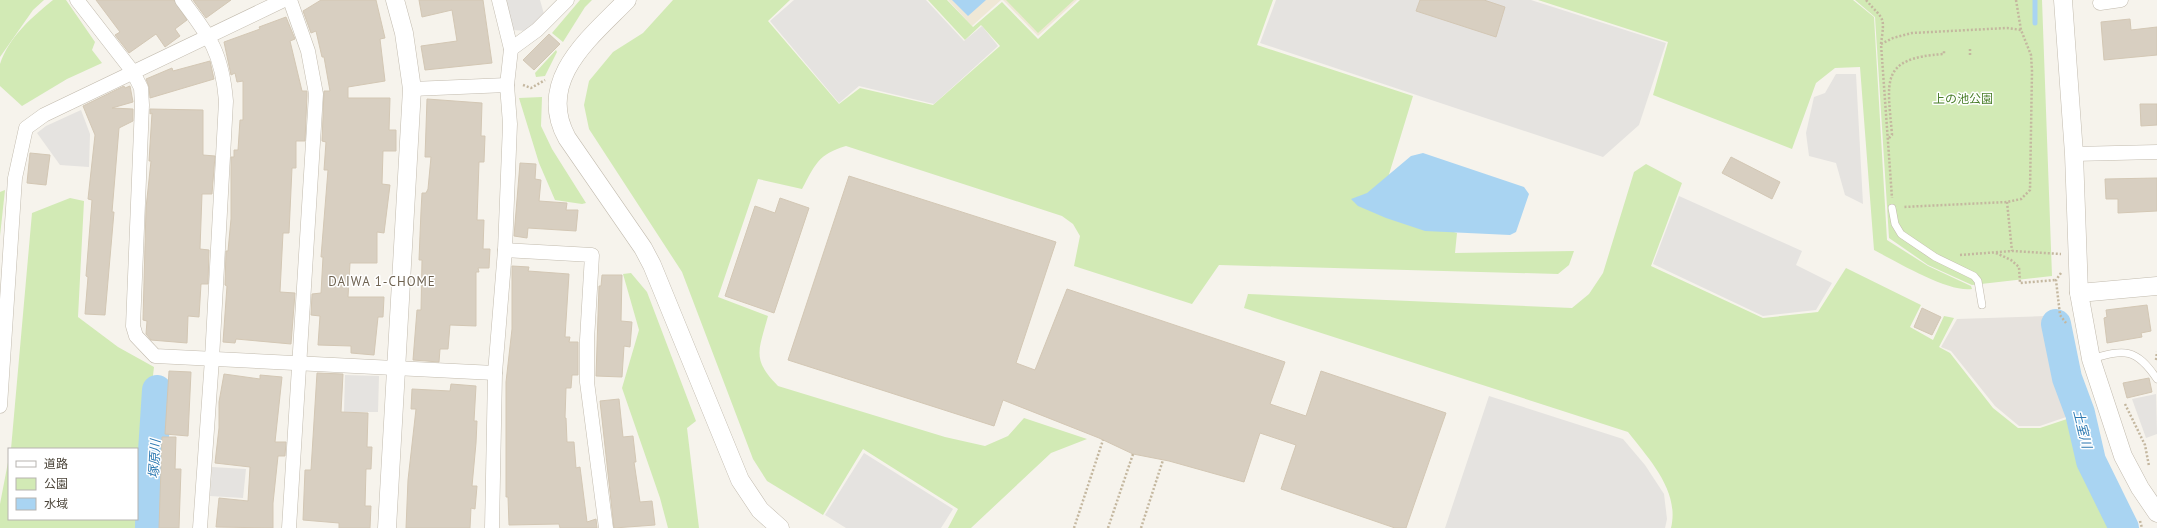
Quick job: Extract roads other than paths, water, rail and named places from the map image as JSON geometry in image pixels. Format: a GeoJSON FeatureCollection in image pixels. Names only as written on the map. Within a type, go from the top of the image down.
{"type":"FeatureCollection","features":[{"type":"Feature","properties":{"kind":"street"},"geometry":{"type":"LineString","coordinates":[[77,0],[132,72],[141,88],[142,105],[133,326],[136,336],[143,346],[155,356],[494,373]]}},
{"type":"Feature","properties":{"kind":"street"},"geometry":{"type":"LineString","coordinates":[[182,0],[209,36],[218,55],[224,74],[226,101],[212,359],[200,528]]}},
{"type":"Feature","properties":{"kind":"street"},"geometry":{"type":"LineString","coordinates":[[0,406],[15,178],[26,128],[44,115],[284,0]]}},
{"type":"Feature","properties":{"kind":"street"},"geometry":{"type":"LineString","coordinates":[[289,528],[316,94],[308,51],[290,0]]}},
{"type":"Feature","properties":{"kind":"street"},"geometry":{"type":"LineString","coordinates":[[387,528],[412,89],[404,33],[395,0]]}},
{"type":"Feature","properties":{"kind":"street"},"geometry":{"type":"LineString","coordinates":[[492,528],[494,373],[505,250],[510,124],[507,85],[510,49],[499,0]]}},
{"type":"Feature","properties":{"kind":"street"},"geometry":{"type":"LineString","coordinates":[[510,49],[537,30],[567,0]]}},
{"type":"Feature","properties":{"kind":"street"},"geometry":{"type":"LineString","coordinates":[[627,0],[574,54],[561,82],[558,109],[562,130],[652,265],[740,480],[757,507],[780,528]]}},
{"type":"Feature","properties":{"kind":"street"},"geometry":{"type":"LineString","coordinates":[[2063,0],[2074,154],[2079,293],[2091,360],[2123,456],[2140,488],[2157,513]]}},
{"type":"Feature","properties":{"kind":"street"},"geometry":{"type":"LineString","coordinates":[[2100,3],[2121,0]]}},
{"type":"Feature","properties":{"kind":"street"},"geometry":{"type":"LineString","coordinates":[[412,89],[507,85]]}},
{"type":"Feature","properties":{"kind":"street"},"geometry":{"type":"LineString","coordinates":[[2074,154],[2157,152]]}},
{"type":"Feature","properties":{"kind":"street"},"geometry":{"type":"LineString","coordinates":[[505,250],[592,255],[587,340],[587,382],[606,528]]}},
{"type":"Feature","properties":{"kind":"street"},"geometry":{"type":"LineString","coordinates":[[2079,293],[2157,286]]}},
{"type":"Feature","properties":{"kind":"lane"},"geometry":{"type":"LineString","coordinates":[[1892,208],[1895,224],[1901,234],[1935,257],[1974,276],[1978,281],[1982,305]]}},
{"type":"Feature","properties":{"kind":"lane"},"geometry":{"type":"LineString","coordinates":[[2091,360],[2116,353],[2129,352],[2148,366],[2157,379]]}},
{"type":"Feature","properties":{"kind":"water"},"geometry":{"type":"Polygon","coordinates":[[[952,0],[986,0],[968,16],[952,0]]]}},
{"type":"Feature","properties":{"kind":"water"},"geometry":{"type":"Polygon","coordinates":[[[1423,153],[1524,187],[1529,194],[1516,232],[1510,235],[1425,231],[1386,218],[1358,206],[1351,199],[1367,193],[1411,156],[1423,153]]]}},
{"type":"Feature","properties":{"kind":"waterway"},"geometry":{"type":"LineString","coordinates":[[2035,0],[2035,23]]}},
{"type":"Feature","properties":{"kind":"waterway","name":"土室川"},"geometry":{"type":"LineString","coordinates":[[2056,324],[2067,378],[2080,413],[2091,461],[2124,528]]}},
{"type":"Feature","properties":{"kind":"waterway","name":"塚原川"},"geometry":{"type":"LineString","coordinates":[[150,528],[151,482],[157,390]]}},
{"type":"Feature","properties":{"kind":"district","name":"DAIWA 1-CHOME"},"geometry":{"type":"Point","coordinates":[382,281]}},
{"type":"Feature","properties":{"kind":"park label","name":"上の池公園"},"geometry":{"type":"Point","coordinates":[1963,99]}}]}
